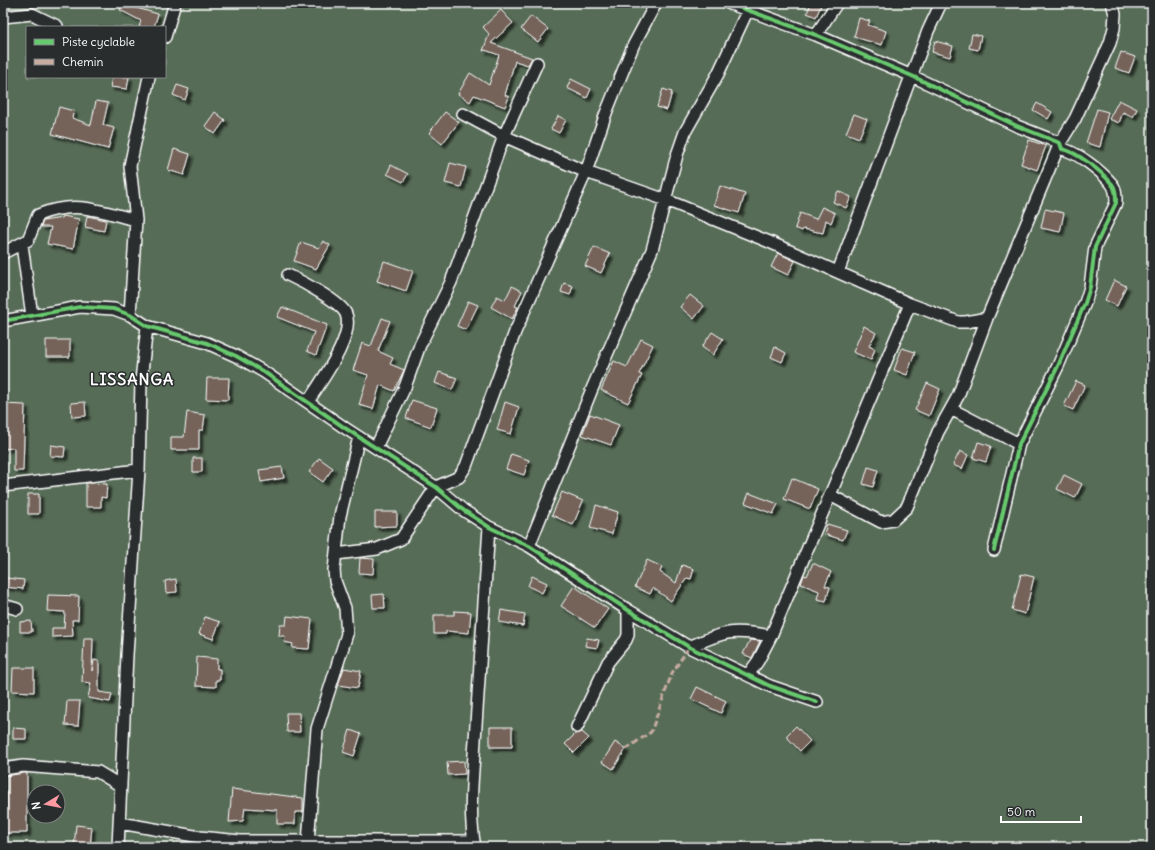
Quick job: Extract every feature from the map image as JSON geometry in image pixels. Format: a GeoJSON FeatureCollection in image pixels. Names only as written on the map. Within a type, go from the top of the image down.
{"type":"FeatureCollection","features":[{"type":"Feature","properties":{"kind":"street"},"geometry":{"type":"LineString","coordinates":[[166,33],[174,3]]}},
{"type":"Feature","properties":{"kind":"street"},"geometry":{"type":"LineString","coordinates":[[336,554],[377,549],[401,539],[436,487],[459,477],[466,466],[515,332],[586,172],[606,113],[633,46],[656,3]]}},
{"type":"Feature","properties":{"kind":"street"},"geometry":{"type":"LineString","coordinates":[[728,3],[750,7],[912,76],[1017,126],[1060,143],[1062,149],[1068,150],[1088,163],[1111,183],[1116,197],[1116,203],[1095,247],[1090,287],[1085,303],[1058,366],[1019,444],[994,550]]}},
{"type":"Feature","properties":{"kind":"street"},"geometry":{"type":"LineString","coordinates":[[816,35],[837,3]]}},
{"type":"Feature","properties":{"kind":"street"},"geometry":{"type":"LineString","coordinates":[[838,272],[941,3]]}},
{"type":"Feature","properties":{"kind":"street"},"geometry":{"type":"LineString","coordinates":[[830,495],[881,522],[894,520],[907,507],[938,432],[951,409],[967,374],[987,318],[1060,143],[1076,119],[1110,43],[1114,28],[1115,14],[1112,3]]}},
{"type":"Feature","properties":{"kind":"street"},"geometry":{"type":"LineString","coordinates":[[528,546],[592,389],[652,250],[677,155],[685,132],[718,74],[750,7]]}},
{"type":"Feature","properties":{"kind":"street"},"geometry":{"type":"LineString","coordinates":[[3,17],[32,14],[57,26]]}},
{"type":"Feature","properties":{"kind":"street"},"geometry":{"type":"LineString","coordinates":[[376,447],[402,394],[420,345],[451,282],[504,136],[537,63]]}},
{"type":"Feature","properties":{"kind":"street"},"geometry":{"type":"LineString","coordinates":[[130,315],[136,220],[130,166],[149,78]]}},
{"type":"Feature","properties":{"kind":"street"},"geometry":{"type":"LineString","coordinates":[[463,114],[504,136],[586,172],[666,200],[838,272],[910,304],[958,322],[987,318]]}},
{"type":"Feature","properties":{"kind":"street"},"geometry":{"type":"LineString","coordinates":[[3,254],[22,245],[28,240],[38,215],[59,208],[88,208],[136,220]]}},
{"type":"Feature","properties":{"kind":"street"},"geometry":{"type":"LineString","coordinates":[[22,245],[32,316]]}},
{"type":"Feature","properties":{"kind":"street"},"geometry":{"type":"LineString","coordinates":[[288,275],[311,287],[340,306],[346,313],[348,325],[345,338],[308,402]]}},
{"type":"Feature","properties":{"kind":"street"},"geometry":{"type":"LineString","coordinates":[[748,675],[758,661],[771,636],[910,304]]}},
{"type":"Feature","properties":{"kind":"street"},"geometry":{"type":"LineString","coordinates":[[3,321],[80,307],[114,309],[130,315],[147,326],[207,343],[236,356],[264,372],[359,437],[436,487],[463,510],[489,527],[528,546],[689,647],[770,686],[817,702]]}},
{"type":"Feature","properties":{"kind":"street"},"geometry":{"type":"LineString","coordinates":[[118,847],[127,655],[139,470],[140,381],[147,326]]}},
{"type":"Feature","properties":{"kind":"street"},"geometry":{"type":"LineString","coordinates":[[951,409],[1019,444]]}},
{"type":"Feature","properties":{"kind":"street"},"geometry":{"type":"LineString","coordinates":[[308,842],[317,729],[347,634],[345,608],[335,581],[336,554],[340,516],[359,437]]}},
{"type":"Feature","properties":{"kind":"street"},"geometry":{"type":"LineString","coordinates":[[3,486],[139,470]]}},
{"type":"Feature","properties":{"kind":"street"},"geometry":{"type":"LineString","coordinates":[[120,823],[200,837],[234,840],[475,844],[472,800],[480,649],[489,527]]}},
{"type":"Feature","properties":{"kind":"street"},"geometry":{"type":"LineString","coordinates":[[3,605],[17,609]]}},
{"type":"Feature","properties":{"kind":"street"},"geometry":{"type":"LineString","coordinates":[[577,727],[608,662],[626,640],[628,635],[628,610]]}},
{"type":"Feature","properties":{"kind":"street"},"geometry":{"type":"LineString","coordinates":[[689,647],[730,631],[742,630],[771,636]]}},
{"type":"Feature","properties":{"kind":"street"},"geometry":{"type":"LineString","coordinates":[[3,769],[23,766],[98,772],[121,786]]}},
{"type":"Feature","properties":{"kind":"green space"},"geometry":{"type":"Polygon","coordinates":[[[3,3],[1152,3],[1152,847],[3,847],[3,3]]]}},
{"type":"Feature","properties":{"kind":"building"},"geometry":{"type":"Polygon","coordinates":[[[123,3],[135,3],[133,7],[158,14],[154,26],[139,26],[141,21],[120,10],[123,3]]]}},
{"type":"Feature","properties":{"kind":"building"},"geometry":{"type":"Polygon","coordinates":[[[811,3],[822,3],[816,17],[807,13],[811,3]]]}},
{"type":"Feature","properties":{"kind":"building"},"geometry":{"type":"Polygon","coordinates":[[[501,10],[513,23],[491,43],[532,58],[528,65],[515,61],[505,95],[509,97],[505,107],[474,95],[470,102],[458,94],[470,73],[489,85],[499,55],[485,50],[483,51],[489,34],[483,27],[501,10]]]}},
{"type":"Feature","properties":{"kind":"building"},"geometry":{"type":"Polygon","coordinates":[[[531,16],[548,29],[538,42],[521,29],[531,16]]]}},
{"type":"Feature","properties":{"kind":"building"},"geometry":{"type":"Polygon","coordinates":[[[859,18],[870,21],[868,25],[886,31],[882,45],[854,37],[859,18]]]}},
{"type":"Feature","properties":{"kind":"building"},"geometry":{"type":"Polygon","coordinates":[[[972,34],[981,36],[978,50],[969,48],[972,34]]]}},
{"type":"Feature","properties":{"kind":"building"},"geometry":{"type":"Polygon","coordinates":[[[935,41],[953,46],[950,57],[932,52],[935,41]]]}},
{"type":"Feature","properties":{"kind":"building"},"geometry":{"type":"Polygon","coordinates":[[[1121,52],[1135,57],[1129,73],[1115,68],[1121,52]]]}},
{"type":"Feature","properties":{"kind":"building"},"geometry":{"type":"Polygon","coordinates":[[[112,78],[129,78],[127,89],[110,87],[112,78]]]}},
{"type":"Feature","properties":{"kind":"building"},"geometry":{"type":"Polygon","coordinates":[[[571,79],[591,89],[587,98],[567,88],[571,79]]]}},
{"type":"Feature","properties":{"kind":"building"},"geometry":{"type":"Polygon","coordinates":[[[177,85],[189,89],[185,100],[173,95],[177,85]]]}},
{"type":"Feature","properties":{"kind":"building"},"geometry":{"type":"Polygon","coordinates":[[[663,89],[672,92],[667,110],[657,107],[663,89]]]}},
{"type":"Feature","properties":{"kind":"building"},"geometry":{"type":"Polygon","coordinates":[[[1119,100],[1137,109],[1133,117],[1123,112],[1119,123],[1109,119],[1119,100]]]}},
{"type":"Feature","properties":{"kind":"building"},"geometry":{"type":"Polygon","coordinates":[[[96,101],[108,103],[103,125],[114,128],[108,149],[52,134],[59,107],[74,111],[72,118],[91,125],[96,101]]]}},
{"type":"Feature","properties":{"kind":"building"},"geometry":{"type":"Polygon","coordinates":[[[1037,103],[1052,112],[1048,119],[1033,110],[1037,103]]]}},
{"type":"Feature","properties":{"kind":"building"},"geometry":{"type":"Polygon","coordinates":[[[1097,109],[1108,112],[1100,147],[1086,143],[1097,109]]]}},
{"type":"Feature","properties":{"kind":"building"},"geometry":{"type":"Polygon","coordinates":[[[215,112],[225,120],[215,134],[205,126],[215,112]]]}},
{"type":"Feature","properties":{"kind":"building"},"geometry":{"type":"Polygon","coordinates":[[[445,112],[459,122],[442,144],[429,133],[445,112]]]}},
{"type":"Feature","properties":{"kind":"building"},"geometry":{"type":"Polygon","coordinates":[[[854,114],[867,119],[859,138],[846,133],[854,114]]]}},
{"type":"Feature","properties":{"kind":"building"},"geometry":{"type":"Polygon","coordinates":[[[558,116],[566,120],[559,133],[551,129],[558,116]]]}},
{"type":"Feature","properties":{"kind":"building"},"geometry":{"type":"Polygon","coordinates":[[[1029,140],[1046,146],[1037,170],[1021,164],[1029,140]]]}},
{"type":"Feature","properties":{"kind":"building"},"geometry":{"type":"Polygon","coordinates":[[[174,149],[190,154],[184,175],[168,170],[174,149]]]}},
{"type":"Feature","properties":{"kind":"building"},"geometry":{"type":"Polygon","coordinates":[[[450,163],[466,167],[461,187],[445,183],[450,163]]]}},
{"type":"Feature","properties":{"kind":"building"},"geometry":{"type":"Polygon","coordinates":[[[391,165],[408,174],[403,182],[387,174],[391,165]]]}},
{"type":"Feature","properties":{"kind":"building"},"geometry":{"type":"Polygon","coordinates":[[[720,186],[745,194],[739,213],[714,205],[720,186]]]}},
{"type":"Feature","properties":{"kind":"building"},"geometry":{"type":"Polygon","coordinates":[[[838,191],[851,197],[846,208],[833,202],[838,191]]]}},
{"type":"Feature","properties":{"kind":"building"},"geometry":{"type":"Polygon","coordinates":[[[822,207],[835,213],[831,223],[826,220],[823,233],[803,229],[802,231],[795,228],[800,213],[816,219],[822,207]]]}},
{"type":"Feature","properties":{"kind":"building"},"geometry":{"type":"Polygon","coordinates":[[[1045,209],[1064,213],[1060,232],[1041,228],[1045,209]]]}},
{"type":"Feature","properties":{"kind":"building"},"geometry":{"type":"Polygon","coordinates":[[[63,216],[79,219],[73,249],[47,244],[51,227],[41,227],[43,221],[62,218],[63,216]]]}},
{"type":"Feature","properties":{"kind":"building"},"geometry":{"type":"Polygon","coordinates":[[[87,216],[106,220],[104,231],[85,227],[87,216]]]}},
{"type":"Feature","properties":{"kind":"building"},"geometry":{"type":"Polygon","coordinates":[[[323,241],[330,245],[316,269],[294,261],[301,242],[319,248],[323,241]]]}},
{"type":"Feature","properties":{"kind":"building"},"geometry":{"type":"Polygon","coordinates":[[[594,247],[610,254],[601,273],[585,266],[594,247]]]}},
{"type":"Feature","properties":{"kind":"building"},"geometry":{"type":"Polygon","coordinates":[[[778,253],[795,261],[788,275],[771,267],[778,253]]]}},
{"type":"Feature","properties":{"kind":"building"},"geometry":{"type":"Polygon","coordinates":[[[384,261],[413,271],[406,291],[377,281],[384,261]]]}},
{"type":"Feature","properties":{"kind":"building"},"geometry":{"type":"Polygon","coordinates":[[[1114,280],[1126,286],[1117,306],[1105,300],[1114,280]]]}},
{"type":"Feature","properties":{"kind":"building"},"geometry":{"type":"Polygon","coordinates":[[[564,283],[573,286],[570,295],[561,292],[564,283]]]}},
{"type":"Feature","properties":{"kind":"building"},"geometry":{"type":"Polygon","coordinates":[[[512,286],[522,291],[515,306],[518,307],[512,319],[491,307],[497,296],[505,300],[512,286]]]}},
{"type":"Feature","properties":{"kind":"building"},"geometry":{"type":"Polygon","coordinates":[[[690,295],[704,306],[694,319],[680,307],[690,295]]]}},
{"type":"Feature","properties":{"kind":"building"},"geometry":{"type":"Polygon","coordinates":[[[468,301],[478,305],[466,330],[457,326],[468,301]]]}},
{"type":"Feature","properties":{"kind":"building"},"geometry":{"type":"Polygon","coordinates":[[[282,307],[327,325],[316,355],[307,351],[314,332],[277,317],[282,307]]]}},
{"type":"Feature","properties":{"kind":"building"},"geometry":{"type":"Polygon","coordinates":[[[382,318],[390,321],[378,351],[393,358],[390,364],[404,370],[394,391],[380,385],[373,409],[359,405],[368,375],[353,370],[362,343],[371,346],[382,318]]]}},
{"type":"Feature","properties":{"kind":"building"},"geometry":{"type":"Polygon","coordinates":[[[864,326],[876,333],[869,346],[875,349],[871,360],[853,352],[864,326]]]}},
{"type":"Feature","properties":{"kind":"building"},"geometry":{"type":"Polygon","coordinates":[[[712,332],[723,339],[713,355],[702,347],[712,332]]]}},
{"type":"Feature","properties":{"kind":"building"},"geometry":{"type":"Polygon","coordinates":[[[641,339],[653,345],[639,374],[642,375],[628,403],[601,390],[614,361],[627,367],[641,339]]]}},
{"type":"Feature","properties":{"kind":"building"},"geometry":{"type":"Polygon","coordinates":[[[46,340],[70,340],[70,357],[46,357],[46,340]]]}},
{"type":"Feature","properties":{"kind":"building"},"geometry":{"type":"Polygon","coordinates":[[[775,347],[786,353],[782,362],[771,357],[775,347]]]}},
{"type":"Feature","properties":{"kind":"building"},"geometry":{"type":"Polygon","coordinates":[[[902,348],[915,352],[907,375],[894,370],[902,348]]]}},
{"type":"Feature","properties":{"kind":"building"},"geometry":{"type":"Polygon","coordinates":[[[439,372],[457,378],[452,390],[435,383],[439,372]]]}},
{"type":"Feature","properties":{"kind":"building"},"geometry":{"type":"Polygon","coordinates":[[[207,378],[229,378],[228,400],[206,399],[207,378]]]}},
{"type":"Feature","properties":{"kind":"building"},"geometry":{"type":"Polygon","coordinates":[[[1076,381],[1085,385],[1073,410],[1064,406],[1076,381]]]}},
{"type":"Feature","properties":{"kind":"building"},"geometry":{"type":"Polygon","coordinates":[[[927,383],[940,389],[929,416],[915,410],[927,383]]]}},
{"type":"Feature","properties":{"kind":"building"},"geometry":{"type":"Polygon","coordinates":[[[412,400],[437,408],[431,427],[406,418],[412,400]]]}},
{"type":"Feature","properties":{"kind":"building"},"geometry":{"type":"Polygon","coordinates":[[[85,402],[86,416],[72,417],[71,403],[85,402]]]}},
{"type":"Feature","properties":{"kind":"building"},"geometry":{"type":"Polygon","coordinates":[[[505,402],[519,407],[511,434],[497,430],[505,402]]]}},
{"type":"Feature","properties":{"kind":"building"},"geometry":{"type":"Polygon","coordinates":[[[3,404],[25,405],[23,471],[14,471],[14,448],[3,449],[3,404]]]}},
{"type":"Feature","properties":{"kind":"building"},"geometry":{"type":"Polygon","coordinates":[[[187,412],[205,415],[203,430],[199,430],[199,450],[171,450],[171,437],[184,437],[187,412]]]}},
{"type":"Feature","properties":{"kind":"building"},"geometry":{"type":"Polygon","coordinates":[[[590,414],[619,425],[611,445],[582,435],[590,414]]]}},
{"type":"Feature","properties":{"kind":"building"},"geometry":{"type":"Polygon","coordinates":[[[978,442],[991,446],[986,462],[973,458],[978,442]]]}},
{"type":"Feature","properties":{"kind":"building"},"geometry":{"type":"Polygon","coordinates":[[[51,445],[65,447],[64,457],[50,456],[51,445]]]}},
{"type":"Feature","properties":{"kind":"building"},"geometry":{"type":"Polygon","coordinates":[[[960,451],[968,455],[962,469],[953,465],[960,451]]]}},
{"type":"Feature","properties":{"kind":"building"},"geometry":{"type":"Polygon","coordinates":[[[511,454],[529,460],[524,475],[506,469],[511,454]]]}},
{"type":"Feature","properties":{"kind":"building"},"geometry":{"type":"Polygon","coordinates":[[[193,458],[202,458],[202,472],[193,472],[193,458]]]}},
{"type":"Feature","properties":{"kind":"building"},"geometry":{"type":"Polygon","coordinates":[[[319,458],[333,468],[323,482],[309,472],[319,458]]]}},
{"type":"Feature","properties":{"kind":"building"},"geometry":{"type":"Polygon","coordinates":[[[282,467],[284,478],[261,482],[259,470],[282,467]]]}},
{"type":"Feature","properties":{"kind":"building"},"geometry":{"type":"Polygon","coordinates":[[[868,467],[878,470],[873,487],[863,484],[868,467]]]}},
{"type":"Feature","properties":{"kind":"building"},"geometry":{"type":"Polygon","coordinates":[[[1064,475],[1082,484],[1075,498],[1057,489],[1064,475]]]}},
{"type":"Feature","properties":{"kind":"building"},"geometry":{"type":"Polygon","coordinates":[[[792,478],[818,489],[810,509],[784,499],[792,478]]]}},
{"type":"Feature","properties":{"kind":"building"},"geometry":{"type":"Polygon","coordinates":[[[86,483],[107,484],[106,498],[101,497],[101,507],[86,507],[86,483]]]}},
{"type":"Feature","properties":{"kind":"building"},"geometry":{"type":"Polygon","coordinates":[[[562,492],[583,501],[573,525],[552,515],[562,492]]]}},
{"type":"Feature","properties":{"kind":"building"},"geometry":{"type":"Polygon","coordinates":[[[749,493],[778,504],[773,514],[745,503],[749,493]]]}},
{"type":"Feature","properties":{"kind":"building"},"geometry":{"type":"Polygon","coordinates":[[[28,494],[39,494],[39,514],[28,514],[28,494]]]}},
{"type":"Feature","properties":{"kind":"building"},"geometry":{"type":"Polygon","coordinates":[[[596,505],[618,512],[612,534],[590,528],[596,505]]]}},
{"type":"Feature","properties":{"kind":"building"},"geometry":{"type":"Polygon","coordinates":[[[375,512],[397,512],[397,526],[375,527],[375,512]]]}},
{"type":"Feature","properties":{"kind":"building"},"geometry":{"type":"Polygon","coordinates":[[[827,524],[847,530],[843,540],[824,534],[827,524]]]}},
{"type":"Feature","properties":{"kind":"building"},"geometry":{"type":"Polygon","coordinates":[[[360,558],[374,559],[373,574],[359,573],[360,558]]]}},
{"type":"Feature","properties":{"kind":"building"},"geometry":{"type":"Polygon","coordinates":[[[647,560],[662,567],[660,572],[676,583],[682,565],[694,569],[691,579],[687,578],[671,601],[653,588],[650,594],[635,587],[647,560]]]}},
{"type":"Feature","properties":{"kind":"building"},"geometry":{"type":"Polygon","coordinates":[[[813,563],[831,572],[825,586],[830,587],[826,601],[817,599],[819,591],[801,584],[804,575],[807,576],[813,563]]]}},
{"type":"Feature","properties":{"kind":"building"},"geometry":{"type":"Polygon","coordinates":[[[1021,574],[1034,577],[1025,614],[1012,610],[1021,574]]]}},
{"type":"Feature","properties":{"kind":"building"},"geometry":{"type":"Polygon","coordinates":[[[532,576],[547,583],[542,593],[528,586],[532,576]]]}},
{"type":"Feature","properties":{"kind":"building"},"geometry":{"type":"Polygon","coordinates":[[[6,578],[24,580],[23,589],[5,587],[6,578]]]}},
{"type":"Feature","properties":{"kind":"building"},"geometry":{"type":"Polygon","coordinates":[[[176,579],[177,592],[166,593],[165,581],[176,579]]]}},
{"type":"Feature","properties":{"kind":"building"},"geometry":{"type":"Polygon","coordinates":[[[574,586],[608,609],[595,628],[561,606],[574,586]]]}},
{"type":"Feature","properties":{"kind":"building"},"geometry":{"type":"Polygon","coordinates":[[[384,594],[385,608],[373,608],[372,595],[384,594]]]}},
{"type":"Feature","properties":{"kind":"building"},"geometry":{"type":"Polygon","coordinates":[[[48,595],[79,596],[78,620],[72,620],[73,636],[52,637],[52,628],[64,628],[65,612],[47,611],[48,595]]]}},
{"type":"Feature","properties":{"kind":"building"},"geometry":{"type":"Polygon","coordinates":[[[501,610],[525,614],[523,626],[499,622],[501,610]]]}},
{"type":"Feature","properties":{"kind":"building"},"geometry":{"type":"Polygon","coordinates":[[[454,611],[471,612],[469,633],[446,631],[446,634],[434,634],[434,615],[454,615],[454,611]]]}},
{"type":"Feature","properties":{"kind":"building"},"geometry":{"type":"Polygon","coordinates":[[[287,616],[312,619],[309,649],[292,648],[293,644],[284,642],[285,636],[279,636],[280,625],[286,625],[287,616]]]}},
{"type":"Feature","properties":{"kind":"building"},"geometry":{"type":"Polygon","coordinates":[[[205,617],[220,622],[213,639],[199,634],[205,617]]]}},
{"type":"Feature","properties":{"kind":"building"},"geometry":{"type":"Polygon","coordinates":[[[31,621],[32,632],[20,632],[20,622],[31,621]]]}},
{"type":"Feature","properties":{"kind":"building"},"geometry":{"type":"Polygon","coordinates":[[[84,638],[93,638],[92,671],[94,660],[99,661],[99,692],[112,694],[110,702],[88,698],[91,683],[82,682],[84,638]]]}},
{"type":"Feature","properties":{"kind":"building"},"geometry":{"type":"Polygon","coordinates":[[[587,638],[599,640],[597,648],[585,646],[587,638]]]}},
{"type":"Feature","properties":{"kind":"building"},"geometry":{"type":"Polygon","coordinates":[[[750,640],[760,641],[752,658],[743,654],[750,640]]]}},
{"type":"Feature","properties":{"kind":"building"},"geometry":{"type":"Polygon","coordinates":[[[197,657],[217,659],[217,669],[220,669],[220,680],[216,680],[216,687],[196,686],[197,657]]]}},
{"type":"Feature","properties":{"kind":"building"},"geometry":{"type":"Polygon","coordinates":[[[13,668],[34,668],[34,692],[12,691],[13,668]]]}},
{"type":"Feature","properties":{"kind":"building"},"geometry":{"type":"Polygon","coordinates":[[[344,668],[361,671],[358,688],[338,685],[344,668]]]}},
{"type":"Feature","properties":{"kind":"building"},"geometry":{"type":"Polygon","coordinates":[[[697,687],[726,701],[721,713],[691,699],[697,687]]]}},
{"type":"Feature","properties":{"kind":"building"},"geometry":{"type":"Polygon","coordinates":[[[67,701],[80,701],[78,726],[65,725],[67,701]]]}},
{"type":"Feature","properties":{"kind":"building"},"geometry":{"type":"Polygon","coordinates":[[[286,713],[299,713],[300,732],[287,732],[286,713]]]}},
{"type":"Feature","properties":{"kind":"building"},"geometry":{"type":"Polygon","coordinates":[[[796,726],[810,741],[800,751],[786,736],[796,726]]]}},
{"type":"Feature","properties":{"kind":"building"},"geometry":{"type":"Polygon","coordinates":[[[490,727],[512,727],[512,747],[490,747],[490,727]]]}},
{"type":"Feature","properties":{"kind":"building"},"geometry":{"type":"Polygon","coordinates":[[[13,728],[26,729],[26,739],[13,739],[13,728]]]}},
{"type":"Feature","properties":{"kind":"building"},"geometry":{"type":"Polygon","coordinates":[[[350,730],[361,734],[354,756],[343,752],[350,730]]]}},
{"type":"Feature","properties":{"kind":"building"},"geometry":{"type":"Polygon","coordinates":[[[582,732],[589,738],[574,753],[565,744],[575,734],[582,732]]]}},
{"type":"Feature","properties":{"kind":"building"},"geometry":{"type":"Polygon","coordinates":[[[615,742],[626,749],[613,769],[602,762],[615,742]]]}},
{"type":"Feature","properties":{"kind":"building"},"geometry":{"type":"Polygon","coordinates":[[[464,761],[465,774],[448,775],[447,762],[464,761]]]}},
{"type":"Feature","properties":{"kind":"building"},"geometry":{"type":"Polygon","coordinates":[[[27,773],[27,833],[3,833],[3,818],[7,818],[7,776],[27,773]]]}},
{"type":"Feature","properties":{"kind":"building"},"geometry":{"type":"Polygon","coordinates":[[[232,789],[303,798],[303,812],[295,812],[295,824],[277,824],[277,810],[245,808],[243,821],[229,822],[232,789]]]}},
{"type":"Feature","properties":{"kind":"building"},"geometry":{"type":"Polygon","coordinates":[[[76,825],[92,827],[90,847],[74,847],[76,825]]]}},
{"type":"Feature","properties":{"kind":"marked path"},"geometry":{"type":"LineString","coordinates":[[626,749],[651,732],[672,673],[689,647]]}},
{"type":"Feature","properties":{"kind":"cycle path"},"geometry":{"type":"LineString","coordinates":[[728,3],[816,35],[912,76],[1017,126],[1060,143],[1062,149],[1075,154],[1095,168],[1107,178],[1114,187],[1116,203],[1095,247],[1090,287],[1085,303],[1058,366],[1019,444],[994,550]]}},
{"type":"Feature","properties":{"kind":"cycle path"},"geometry":{"type":"LineString","coordinates":[[3,321],[80,307],[114,309],[130,315],[147,326],[207,343],[236,356],[264,372],[345,428],[436,487],[463,510],[489,527],[529,546],[628,610],[689,647],[770,686],[817,702]]}},
{"type":"Feature","properties":{"kind":"district","name":"LISSANGA"},"geometry":{"type":"Point","coordinates":[132,379]}}]}
